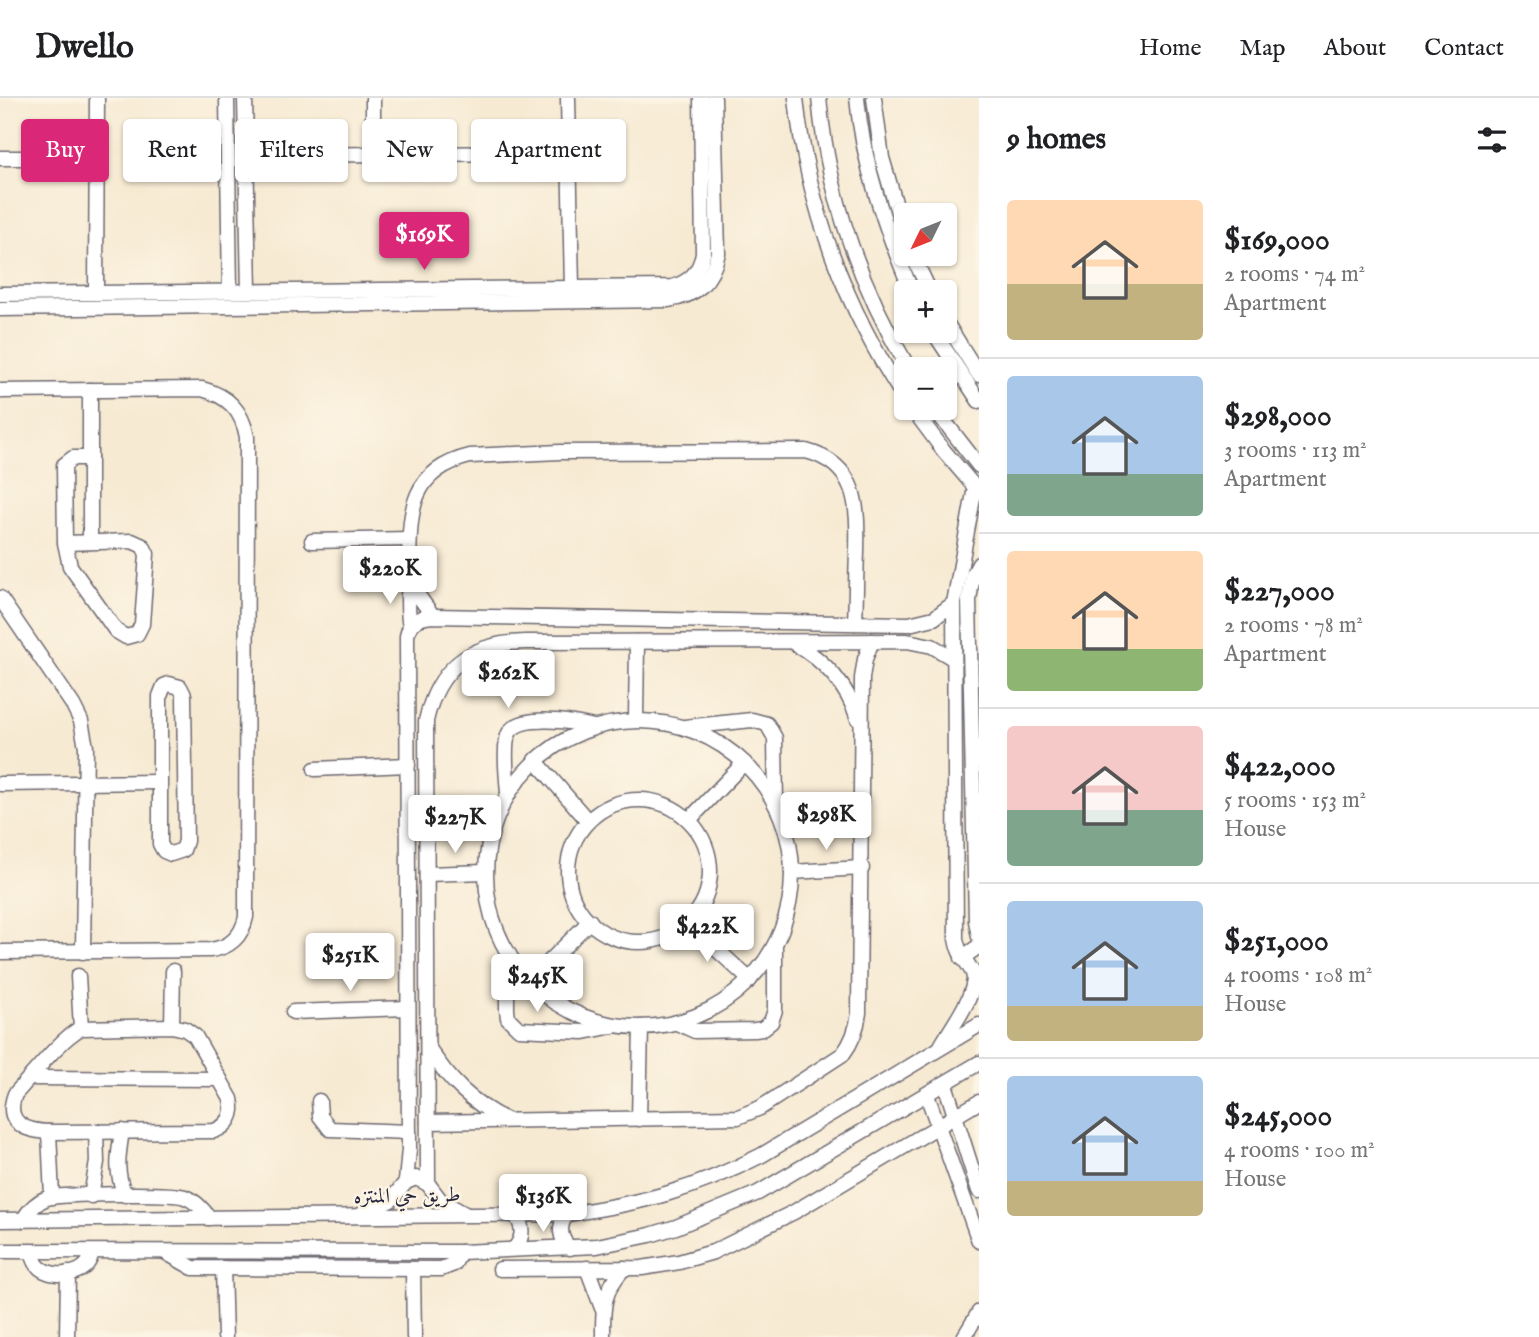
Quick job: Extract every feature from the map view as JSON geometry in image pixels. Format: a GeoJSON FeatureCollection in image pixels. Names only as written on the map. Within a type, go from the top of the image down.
{"type":"FeatureCollection","features":[{"type":"Feature","properties":{"kind":"street"},"geometry":{"type":"LineString","coordinates":[[97,98],[97,119]]}},
{"type":"Feature","properties":{"kind":"street"},"geometry":{"type":"LineString","coordinates":[[227,98],[230,291]]}},
{"type":"Feature","properties":{"kind":"street"},"geometry":{"type":"LineString","coordinates":[[245,98],[245,119]]}},
{"type":"Feature","properties":{"kind":"street"},"geometry":{"type":"LineString","coordinates":[[373,98],[373,119]]}},
{"type":"Feature","properties":{"kind":"street"},"geometry":{"type":"LineString","coordinates":[[568,98],[568,119]]}},
{"type":"Feature","properties":{"kind":"street"},"geometry":{"type":"LineString","coordinates":[[0,294],[673,287],[694,275],[704,254],[701,98]]}},
{"type":"Feature","properties":{"kind":"street"},"geometry":{"type":"LineString","coordinates":[[0,309],[683,298],[708,281],[715,268],[718,253],[714,98]]}},
{"type":"Feature","properties":{"kind":"street"},"geometry":{"type":"LineString","coordinates":[[796,98],[802,144],[827,242],[859,315],[894,380]]}},
{"type":"Feature","properties":{"kind":"street"},"geometry":{"type":"LineString","coordinates":[[820,98],[827,159],[847,236],[866,285],[902,357]]}},
{"type":"Feature","properties":{"kind":"street"},"geometry":{"type":"LineString","coordinates":[[858,98],[871,178],[889,237],[907,280]]}},
{"type":"Feature","properties":{"kind":"street"},"geometry":{"type":"LineString","coordinates":[[874,98],[882,158],[895,203]]}},
{"type":"Feature","properties":{"kind":"street"},"geometry":{"type":"LineString","coordinates":[[0,158],[21,158]]}},
{"type":"Feature","properties":{"kind":"street"},"geometry":{"type":"LineString","coordinates":[[96,293],[97,182]]}},
{"type":"Feature","properties":{"kind":"street"},"geometry":{"type":"LineString","coordinates":[[247,182],[249,291]]}},
{"type":"Feature","properties":{"kind":"street"},"geometry":{"type":"LineString","coordinates":[[570,182],[572,288]]}},
{"type":"Feature","properties":{"kind":"street"},"geometry":{"type":"LineString","coordinates":[[957,340],[979,375]]}},
{"type":"Feature","properties":{"kind":"street"},"geometry":{"type":"LineString","coordinates":[[941,343],[979,401]]}},
{"type":"Feature","properties":{"kind":"street"},"geometry":{"type":"LineString","coordinates":[[878,354],[894,345]]}},
{"type":"Feature","properties":{"kind":"street"},"geometry":{"type":"LineString","coordinates":[[0,391],[202,389],[216,393],[238,410],[247,437],[246,916],[241,933],[235,940],[219,949],[0,952]]}},
{"type":"Feature","properties":{"kind":"street"},"geometry":{"type":"LineString","coordinates":[[90,390],[90,542]]}},
{"type":"Feature","properties":{"kind":"street"},"geometry":{"type":"LineString","coordinates":[[921,420],[977,489],[964,552],[972,569],[969,600],[976,921],[979,937]]}},
{"type":"Feature","properties":{"kind":"street"},"geometry":{"type":"LineString","coordinates":[[943,420],[978,464]]}},
{"type":"Feature","properties":{"kind":"street"},"geometry":{"type":"LineString","coordinates":[[410,627],[407,610],[413,503],[432,474],[443,465],[470,456],[560,452],[806,451],[833,463],[851,486],[856,501],[855,623]]}},
{"type":"Feature","properties":{"kind":"street"},"geometry":{"type":"LineString","coordinates":[[65,543],[136,541],[146,550],[140,630],[131,636],[120,635],[74,573],[67,558],[65,543],[64,465],[69,459],[90,458]]}},
{"type":"Feature","properties":{"kind":"street"},"geometry":{"type":"LineString","coordinates":[[312,541],[409,538]]}},
{"type":"Feature","properties":{"kind":"street"},"geometry":{"type":"LineString","coordinates":[[964,552],[972,569]]}},
{"type":"Feature","properties":{"kind":"street"},"geometry":{"type":"LineString","coordinates":[[406,1182],[409,1149],[407,636],[410,627],[418,619],[433,616],[922,622],[945,611],[954,603],[972,569]]}},
{"type":"Feature","properties":{"kind":"street"},"geometry":{"type":"LineString","coordinates":[[409,583],[433,616]]}},
{"type":"Feature","properties":{"kind":"street"},"geometry":{"type":"LineString","coordinates":[[0,598],[77,713],[85,738],[83,952]]}},
{"type":"Feature","properties":{"kind":"street"},"geometry":{"type":"LineString","coordinates":[[939,1049],[972,995],[977,974],[962,958],[956,939],[954,603]]}},
{"type":"Feature","properties":{"kind":"street"},"geometry":{"type":"LineString","coordinates":[[503,618],[504,642]]}},
{"type":"Feature","properties":{"kind":"street"},"geometry":{"type":"LineString","coordinates":[[579,642],[580,619]]}},
{"type":"Feature","properties":{"kind":"street"},"geometry":{"type":"LineString","coordinates":[[681,642],[682,620]]}},
{"type":"Feature","properties":{"kind":"street"},"geometry":{"type":"LineString","coordinates":[[791,642],[792,622]]}},
{"type":"Feature","properties":{"kind":"street"},"geometry":{"type":"LineString","coordinates":[[428,1184],[426,721],[437,689],[446,675],[472,653],[504,642],[920,643],[932,646],[954,659]]}},
{"type":"Feature","properties":{"kind":"street"},"geometry":{"type":"LineString","coordinates":[[636,720],[637,642]]}},
{"type":"Feature","properties":{"kind":"street"},"geometry":{"type":"LineString","coordinates":[[791,642],[819,659],[841,684],[861,728]]}},
{"type":"Feature","properties":{"kind":"street"},"geometry":{"type":"LineString","coordinates":[[428,1122],[738,1117],[760,1108],[829,1066],[843,1054],[852,1042],[859,1013],[862,678],[865,659],[873,642]]}},
{"type":"Feature","properties":{"kind":"street"},"geometry":{"type":"LineString","coordinates":[[175,684],[184,695],[186,828],[185,846],[175,854],[167,853],[160,844],[159,782],[160,696],[164,687],[175,684]]}},
{"type":"Feature","properties":{"kind":"street"},"geometry":{"type":"LineString","coordinates":[[508,793],[507,739],[513,728],[525,722],[559,720],[593,727]]}},
{"type":"Feature","properties":{"kind":"street"},"geometry":{"type":"LineString","coordinates":[[636,720],[684,727],[726,748],[744,763],[762,783],[776,806],[787,838],[792,872],[788,910],[775,946],[750,980],[717,1006],[677,1023],[641,1027],[614,1025],[569,1010],[530,981],[507,952],[491,913],[485,872],[492,831],[508,793],[535,760],[553,746],[593,727],[636,720]]}},
{"type":"Feature","properties":{"kind":"street"},"geometry":{"type":"LineString","coordinates":[[684,727],[752,720],[767,724],[775,738],[776,806]]}},
{"type":"Feature","properties":{"kind":"street"},"geometry":{"type":"LineString","coordinates":[[408,722],[426,721]]}},
{"type":"Feature","properties":{"kind":"street"},"geometry":{"type":"LineString","coordinates":[[954,723],[972,722]]}},
{"type":"Feature","properties":{"kind":"street"},"geometry":{"type":"LineString","coordinates":[[535,760],[589,821]]}},
{"type":"Feature","properties":{"kind":"street"},"geometry":{"type":"LineString","coordinates":[[689,820],[744,763]]}},
{"type":"Feature","properties":{"kind":"street"},"geometry":{"type":"LineString","coordinates":[[315,769],[408,765]]}},
{"type":"Feature","properties":{"kind":"street"},"geometry":{"type":"LineString","coordinates":[[0,783],[159,782]]}},
{"type":"Feature","properties":{"kind":"street"},"geometry":{"type":"LineString","coordinates":[[639,800],[671,807],[689,820],[703,839],[710,860],[710,872],[706,894],[688,923],[668,936],[645,942],[621,939],[599,929],[582,913],[572,893],[569,860],[576,839],[589,821],[606,808],[639,800]]}},
{"type":"Feature","properties":{"kind":"street"},"geometry":{"type":"LineString","coordinates":[[408,827],[427,826]]}},
{"type":"Feature","properties":{"kind":"street"},"geometry":{"type":"LineString","coordinates":[[955,843],[974,843]]}},
{"type":"Feature","properties":{"kind":"street"},"geometry":{"type":"LineString","coordinates":[[792,872],[862,867]]}},
{"type":"Feature","properties":{"kind":"street"},"geometry":{"type":"LineString","coordinates":[[427,874],[485,872]]}},
{"type":"Feature","properties":{"kind":"street"},"geometry":{"type":"LineString","coordinates":[[530,981],[590,921]]}},
{"type":"Feature","properties":{"kind":"street"},"geometry":{"type":"LineString","coordinates":[[688,923],[750,980]]}},
{"type":"Feature","properties":{"kind":"street"},"geometry":{"type":"LineString","coordinates":[[677,1023],[695,1031],[755,1030],[767,1026],[774,1017],[775,1010],[775,946]]}},
{"type":"Feature","properties":{"kind":"street"},"geometry":{"type":"LineString","coordinates":[[962,958],[979,946]]}},
{"type":"Feature","properties":{"kind":"street"},"geometry":{"type":"LineString","coordinates":[[507,952],[508,1018],[519,1029],[584,1032],[614,1025]]}},
{"type":"Feature","properties":{"kind":"street"},"geometry":{"type":"LineString","coordinates":[[409,958],[427,958]]}},
{"type":"Feature","properties":{"kind":"street"},"geometry":{"type":"LineString","coordinates":[[172,1026],[173,971]]}},
{"type":"Feature","properties":{"kind":"street"},"geometry":{"type":"LineString","coordinates":[[78,976],[81,1028]]}},
{"type":"Feature","properties":{"kind":"street"},"geometry":{"type":"LineString","coordinates":[[293,1012],[408,1008]]}},
{"type":"Feature","properties":{"kind":"street","name":"طريق حي المنتزه"},"geometry":{"type":"LineString","coordinates":[[0,1220],[567,1214],[628,1205],[663,1196],[730,1171],[762,1155],[979,1025]]}},
{"type":"Feature","properties":{"kind":"street"},"geometry":{"type":"LineString","coordinates":[[172,1026],[184,1029],[195,1037],[233,1106],[230,1119],[220,1129],[49,1132],[27,1130],[15,1118],[12,1102],[15,1094],[64,1040],[81,1028],[172,1026]]}},
{"type":"Feature","properties":{"kind":"street"},"geometry":{"type":"LineString","coordinates":[[639,1119],[641,1027]]}},
{"type":"Feature","properties":{"kind":"street"},"geometry":{"type":"LineString","coordinates":[[428,1047],[437,1063],[461,1091],[508,1121]]}},
{"type":"Feature","properties":{"kind":"street"},"geometry":{"type":"LineString","coordinates":[[0,1251],[461,1252],[597,1246],[676,1227],[749,1198],[979,1063]]}},
{"type":"Feature","properties":{"kind":"street"},"geometry":{"type":"LineString","coordinates":[[30,1079],[220,1079]]}},
{"type":"Feature","properties":{"kind":"street"},"geometry":{"type":"LineString","coordinates":[[945,1084],[979,1191]]}},
{"type":"Feature","properties":{"kind":"street"},"geometry":{"type":"LineString","coordinates":[[927,1095],[979,1241]]}},
{"type":"Feature","properties":{"kind":"street"},"geometry":{"type":"LineString","coordinates":[[319,1101],[322,1121],[330,1129],[409,1132]]}},
{"type":"Feature","properties":{"kind":"street"},"geometry":{"type":"LineString","coordinates":[[500,1269],[624,1268],[679,1262],[728,1246],[794,1212],[979,1102]]}},
{"type":"Feature","properties":{"kind":"street"},"geometry":{"type":"LineString","coordinates":[[91,1196],[97,1162],[96,1131]]}},
{"type":"Feature","properties":{"kind":"street"},"geometry":{"type":"LineString","coordinates":[[122,1131],[117,1164],[125,1195]]}},
{"type":"Feature","properties":{"kind":"street"},"geometry":{"type":"LineString","coordinates":[[49,1132],[52,1197]]}},
{"type":"Feature","properties":{"kind":"street"},"geometry":{"type":"LineString","coordinates":[[409,1149],[428,1148]]}},
{"type":"Feature","properties":{"kind":"street"},"geometry":{"type":"LineString","coordinates":[[354,1217],[391,1200],[406,1182],[416,1178],[428,1184],[442,1201],[470,1216]]}},
{"type":"Feature","properties":{"kind":"street"},"geometry":{"type":"LineString","coordinates":[[23,1220],[35,1205],[52,1197],[125,1195],[179,1195],[196,1203],[209,1218]]}},
{"type":"Feature","properties":{"kind":"street"},"geometry":{"type":"LineString","coordinates":[[514,1214],[522,1229],[521,1240],[514,1249]]}},
{"type":"Feature","properties":{"kind":"street"},"geometry":{"type":"LineString","coordinates":[[567,1214],[561,1223],[561,1235],[570,1248]]}},
{"type":"Feature","properties":{"kind":"street"},"geometry":{"type":"LineString","coordinates":[[597,1246],[592,1268],[602,1308],[603,1337]]}},
{"type":"Feature","properties":{"kind":"street"},"geometry":{"type":"LineString","coordinates":[[33,1252],[34,1261],[40,1269],[68,1273],[86,1268],[91,1253]]}},
{"type":"Feature","properties":{"kind":"street"},"geometry":{"type":"LineString","coordinates":[[165,1252],[193,1268],[412,1269],[448,1268],[454,1264],[461,1252]]}},
{"type":"Feature","properties":{"kind":"street"},"geometry":{"type":"LineString","coordinates":[[223,1268],[225,1337]]}},
{"type":"Feature","properties":{"kind":"street"},"geometry":{"type":"LineString","coordinates":[[602,1308],[610,1285],[624,1268]]}},
{"type":"Feature","properties":{"kind":"street"},"geometry":{"type":"LineString","coordinates":[[412,1269],[414,1337]]}},
{"type":"Feature","properties":{"kind":"street"},"geometry":{"type":"LineString","coordinates":[[67,1337],[68,1273]]}},
{"type":"Feature","properties":{"kind":"street"},"geometry":{"type":"LineString","coordinates":[[964,1337],[979,1312]]}}]}
